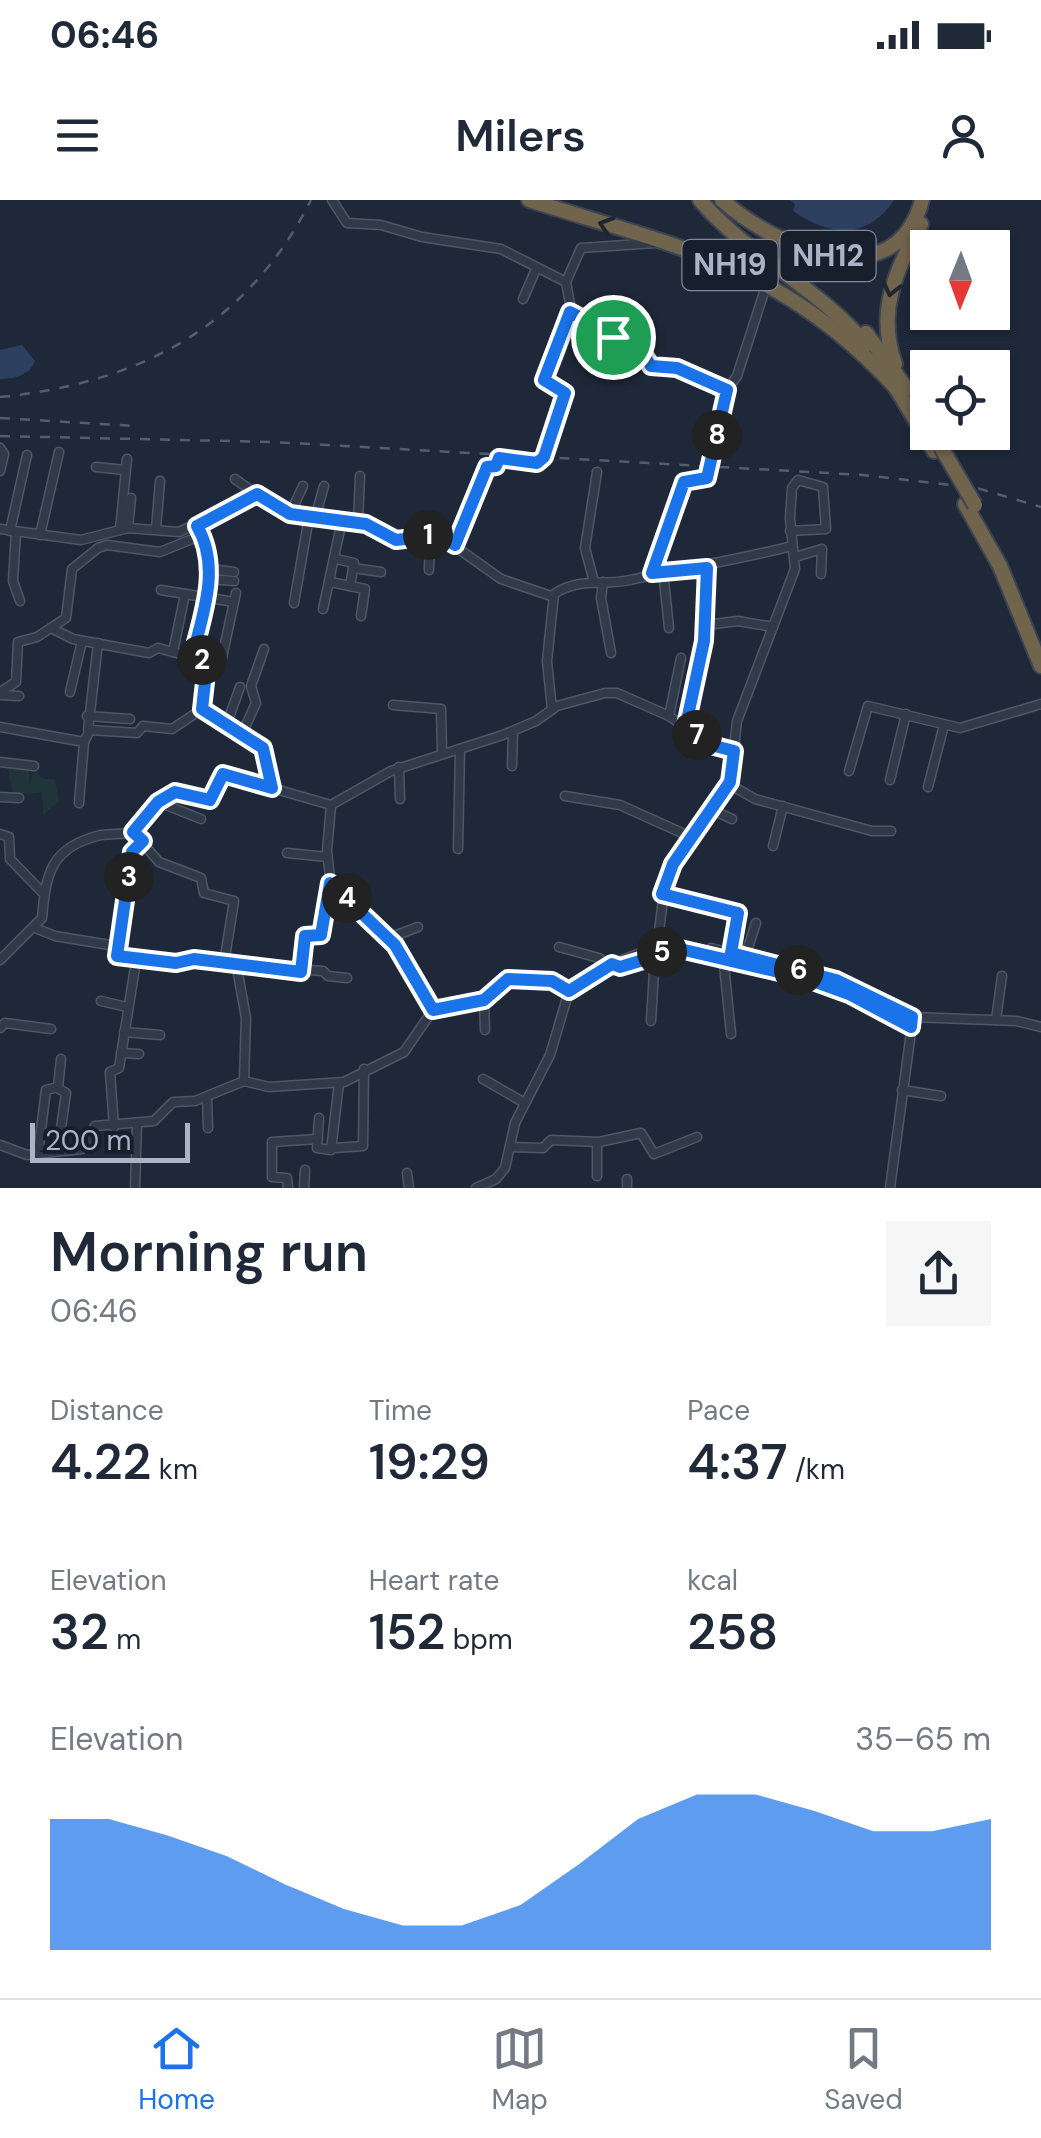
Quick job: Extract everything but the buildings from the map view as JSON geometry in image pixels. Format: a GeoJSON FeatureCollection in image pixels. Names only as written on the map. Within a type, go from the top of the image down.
{"type":"FeatureCollection","features":[{"type":"Feature","properties":{"kind":"highway","name":"NH19"},"geometry":{"type":"LineString","coordinates":[[529,200],[768,282],[840,331],[902,388]]}},
{"type":"Feature","properties":{"kind":"highway","name":"NH19"},"geometry":{"type":"LineString","coordinates":[[700,200],[838,313],[910,402]]}},
{"type":"Feature","properties":{"kind":"highway","name":"NH19"},"geometry":{"type":"LineString","coordinates":[[710,200],[842,307],[910,399]]}},
{"type":"Feature","properties":{"kind":"highway","name":"NH12"},"geometry":{"type":"LineString","coordinates":[[722,200],[784,240],[840,258],[868,256],[888,247],[908,230],[926,200]]}},
{"type":"Feature","properties":{"kind":"highway","name":"NH19"},"geometry":{"type":"LineString","coordinates":[[902,388],[889,345],[888,297],[926,200]]}},
{"type":"Feature","properties":{"kind":"highway","name":"NH19"},"geometry":{"type":"LineString","coordinates":[[939,450],[1003,552],[1041,643]]}},
{"type":"Feature","properties":{"kind":"highway","name":"NH19"},"geometry":{"type":"LineString","coordinates":[[970,504],[1041,666]]}},
{"type":"Feature","properties":{"kind":"street"},"geometry":{"type":"LineString","coordinates":[[332,200],[347,223],[501,249],[518,254],[536,269],[566,282]]}},
{"type":"Feature","properties":{"kind":"street"},"geometry":{"type":"LineString","coordinates":[[455,545],[487,467],[496,466],[499,458],[537,463],[544,457],[565,393],[544,380],[570,312],[566,282],[582,248],[659,242]]}},
{"type":"Feature","properties":{"kind":"street"},"geometry":{"type":"LineString","coordinates":[[522,299],[536,269]]}},
{"type":"Feature","properties":{"kind":"street"},"geometry":{"type":"LineString","coordinates":[[652,573],[684,482],[707,478],[727,390],[737,376],[752,318],[768,282]]}},
{"type":"Feature","properties":{"kind":"street"},"geometry":{"type":"LineString","coordinates":[[570,312],[639,348],[651,366],[677,368],[727,390]]}},
{"type":"Feature","properties":{"kind":"street"},"geometry":{"type":"LineString","coordinates":[[0,448],[4,454],[0,472]]}},
{"type":"Feature","properties":{"kind":"street"},"geometry":{"type":"LineString","coordinates":[[40,535],[59,452]]}},
{"type":"Feature","properties":{"kind":"street"},"geometry":{"type":"LineString","coordinates":[[20,601],[9,531],[27,456]]}},
{"type":"Feature","properties":{"kind":"street"},"geometry":{"type":"LineString","coordinates":[[124,529],[127,459]]}},
{"type":"Feature","properties":{"kind":"street"},"geometry":{"type":"LineString","coordinates":[[96,468],[124,470]]}},
{"type":"Feature","properties":{"kind":"street"},"geometry":{"type":"LineString","coordinates":[[597,472],[585,548],[600,586],[611,653]]}},
{"type":"Feature","properties":{"kind":"street"},"geometry":{"type":"LineString","coordinates":[[358,522],[360,476]]}},
{"type":"Feature","properties":{"kind":"street"},"geometry":{"type":"LineString","coordinates":[[235,479],[290,514],[340,525],[358,522],[396,540],[430,536],[455,545],[501,579],[551,599]]}},
{"type":"Feature","properties":{"kind":"street"},"geometry":{"type":"LineString","coordinates":[[156,529],[160,482]]}},
{"type":"Feature","properties":{"kind":"street"},"geometry":{"type":"LineString","coordinates":[[504,1187],[501,1175],[524,1102],[550,1055],[569,991],[610,965],[657,946],[666,877],[729,784],[736,721],[795,570],[790,531],[794,483],[823,487],[826,529],[790,531]]}},
{"type":"Feature","properties":{"kind":"street"},"geometry":{"type":"LineString","coordinates":[[290,514],[303,486]]}},
{"type":"Feature","properties":{"kind":"street"},"geometry":{"type":"LineString","coordinates":[[294,603],[311,520],[324,486]]}},
{"type":"Feature","properties":{"kind":"street"},"geometry":{"type":"LineString","coordinates":[[0,694],[16,682],[18,642],[52,628],[68,614],[72,569],[98,548],[107,545],[160,552],[257,494]]}},
{"type":"Feature","properties":{"kind":"street"},"geometry":{"type":"LineString","coordinates":[[124,529],[131,498]]}},
{"type":"Feature","properties":{"kind":"street"},"geometry":{"type":"LineString","coordinates":[[0,506],[14,509]]}},
{"type":"Feature","properties":{"kind":"street"},"geometry":{"type":"LineString","coordinates":[[323,609],[340,525]]}},
{"type":"Feature","properties":{"kind":"street"},"geometry":{"type":"LineString","coordinates":[[9,531],[81,540],[124,529],[199,530]]}},
{"type":"Feature","properties":{"kind":"street"},"geometry":{"type":"LineString","coordinates":[[192,657],[210,574],[199,530]]}},
{"type":"Feature","properties":{"kind":"street"},"geometry":{"type":"LineString","coordinates":[[429,570],[430,536]]}},
{"type":"Feature","properties":{"kind":"street"},"geometry":{"type":"LineString","coordinates":[[551,599],[574,583],[600,586],[652,573],[707,571],[794,551],[822,549],[821,574]]}},
{"type":"Feature","properties":{"kind":"street"},"geometry":{"type":"LineString","coordinates":[[336,559],[354,562],[350,586]]}},
{"type":"Feature","properties":{"kind":"street"},"geometry":{"type":"LineString","coordinates":[[354,568],[381,572]]}},
{"type":"Feature","properties":{"kind":"street"},"geometry":{"type":"LineString","coordinates":[[686,725],[696,694],[706,625],[707,571]]}},
{"type":"Feature","properties":{"kind":"street"},"geometry":{"type":"LineString","coordinates":[[210,574],[234,577]]}},
{"type":"Feature","properties":{"kind":"street"},"geometry":{"type":"LineString","coordinates":[[663,574],[669,628]]}},
{"type":"Feature","properties":{"kind":"street"},"geometry":{"type":"LineString","coordinates":[[330,582],[366,589],[362,616]]}},
{"type":"Feature","properties":{"kind":"street"},"geometry":{"type":"LineString","coordinates":[[52,628],[82,641],[148,653],[155,648],[207,664],[222,662],[235,598],[206,598],[161,590]]}},
{"type":"Feature","properties":{"kind":"street"},"geometry":{"type":"LineString","coordinates":[[173,652],[185,594]]}},
{"type":"Feature","properties":{"kind":"street"},"geometry":{"type":"LineString","coordinates":[[551,599],[547,661],[552,708]]}},
{"type":"Feature","properties":{"kind":"street"},"geometry":{"type":"LineString","coordinates":[[706,625],[738,621],[773,627]]}},
{"type":"Feature","properties":{"kind":"street"},"geometry":{"type":"LineString","coordinates":[[70,692],[82,641]]}},
{"type":"Feature","properties":{"kind":"street"},"geometry":{"type":"LineString","coordinates":[[79,803],[99,644]]}},
{"type":"Feature","properties":{"kind":"street"},"geometry":{"type":"LineString","coordinates":[[242,734],[256,703],[251,686],[264,649]]}},
{"type":"Feature","properties":{"kind":"street"},"geometry":{"type":"LineString","coordinates":[[670,716],[681,658]]}},
{"type":"Feature","properties":{"kind":"street"},"geometry":{"type":"LineString","coordinates":[[88,730],[136,733],[142,726],[172,729],[202,709],[207,664]]}},
{"type":"Feature","properties":{"kind":"street"},"geometry":{"type":"LineString","coordinates":[[227,723],[240,687]]}},
{"type":"Feature","properties":{"kind":"street"},"geometry":{"type":"LineString","coordinates":[[0,960],[35,928],[43,914],[42,892],[52,862],[60,855],[98,836],[133,832],[158,802],[175,792],[210,800],[223,774],[331,805],[399,767],[512,731],[552,708],[611,692],[670,716],[711,745],[734,751]]}},
{"type":"Feature","properties":{"kind":"street"},"geometry":{"type":"LineString","coordinates":[[0,694],[19,696]]}},
{"type":"Feature","properties":{"kind":"street"},"geometry":{"type":"LineString","coordinates":[[849,770],[865,708],[966,728],[1041,704]]}},
{"type":"Feature","properties":{"kind":"street"},"geometry":{"type":"LineString","coordinates":[[393,706],[441,709],[442,754]]}},
{"type":"Feature","properties":{"kind":"street"},"geometry":{"type":"LineString","coordinates":[[202,709],[265,751],[272,788]]}},
{"type":"Feature","properties":{"kind":"street"},"geometry":{"type":"LineString","coordinates":[[890,780],[906,714]]}},
{"type":"Feature","properties":{"kind":"street"},"geometry":{"type":"LineString","coordinates":[[88,716],[130,719]]}},
{"type":"Feature","properties":{"kind":"street"},"geometry":{"type":"LineString","coordinates":[[928,787],[944,725]]}},
{"type":"Feature","properties":{"kind":"street"},"geometry":{"type":"LineString","coordinates":[[0,727],[84,742]]}},
{"type":"Feature","properties":{"kind":"street"},"geometry":{"type":"LineString","coordinates":[[512,731],[512,766]]}},
{"type":"Feature","properties":{"kind":"street"},"geometry":{"type":"LineString","coordinates":[[458,850],[460,749]]}},
{"type":"Feature","properties":{"kind":"street"},"geometry":{"type":"LineString","coordinates":[[0,762],[34,766]]}},
{"type":"Feature","properties":{"kind":"street"},"geometry":{"type":"LineString","coordinates":[[399,767],[400,800]]}},
{"type":"Feature","properties":{"kind":"street"},"geometry":{"type":"LineString","coordinates":[[729,784],[783,806],[872,831],[891,831]]}},
{"type":"Feature","properties":{"kind":"street"},"geometry":{"type":"LineString","coordinates":[[565,796],[644,813],[691,838]]}},
{"type":"Feature","properties":{"kind":"street"},"geometry":{"type":"LineString","coordinates":[[0,798],[19,798]]}},
{"type":"Feature","properties":{"kind":"street"},"geometry":{"type":"LineString","coordinates":[[158,802],[201,819]]}},
{"type":"Feature","properties":{"kind":"street"},"geometry":{"type":"LineString","coordinates":[[301,972],[305,936],[321,935],[330,883],[331,805]]}},
{"type":"Feature","properties":{"kind":"street"},"geometry":{"type":"LineString","coordinates":[[773,846],[783,806]]}},
{"type":"Feature","properties":{"kind":"street"},"geometry":{"type":"LineString","coordinates":[[710,809],[732,819]]}},
{"type":"Feature","properties":{"kind":"street"},"geometry":{"type":"LineString","coordinates":[[133,832],[159,862],[201,878],[204,892],[233,900],[229,964],[246,1018],[244,1080]]}},
{"type":"Feature","properties":{"kind":"street"},"geometry":{"type":"LineString","coordinates":[[0,834],[9,836],[10,859],[42,892]]}},
{"type":"Feature","properties":{"kind":"street"},"geometry":{"type":"LineString","coordinates":[[143,841],[132,852],[117,956],[136,961],[323,971],[328,976],[347,978]]}},
{"type":"Feature","properties":{"kind":"street"},"geometry":{"type":"LineString","coordinates":[[287,853],[328,857]]}},
{"type":"Feature","properties":{"kind":"street"},"geometry":{"type":"LineString","coordinates":[[330,883],[398,950],[433,1010]]}},
{"type":"Feature","properties":{"kind":"street"},"geometry":{"type":"LineString","coordinates":[[662,894],[740,914],[726,954],[731,1034]]}},
{"type":"Feature","properties":{"kind":"street"},"geometry":{"type":"LineString","coordinates":[[745,957],[756,923]]}},
{"type":"Feature","properties":{"kind":"street"},"geometry":{"type":"LineString","coordinates":[[35,928],[54,936],[116,946]]}},
{"type":"Feature","properties":{"kind":"street"},"geometry":{"type":"LineString","coordinates":[[386,938],[418,928]]}},
{"type":"Feature","properties":{"kind":"street"},"geometry":{"type":"LineString","coordinates":[[558,948],[620,967],[676,949],[745,957],[836,980],[912,1021]]}},
{"type":"Feature","properties":{"kind":"street"},"geometry":{"type":"LineString","coordinates":[[726,954],[825,984],[912,1021],[996,1020],[1041,1027]]}},
{"type":"Feature","properties":{"kind":"street"},"geometry":{"type":"LineString","coordinates":[[652,1021],[655,955]]}},
{"type":"Feature","properties":{"kind":"street"},"geometry":{"type":"LineString","coordinates":[[114,1127],[110,1072],[120,1068],[126,1007],[136,961]]}},
{"type":"Feature","properties":{"kind":"street"},"geometry":{"type":"LineString","coordinates":[[996,1020],[1002,976]]}},
{"type":"Feature","properties":{"kind":"street"},"geometry":{"type":"LineString","coordinates":[[0,1145],[22,1154],[82,1149],[95,1126],[157,1120],[173,1102],[208,1097],[244,1080],[269,1087],[340,1083],[404,1052],[433,1010],[484,1000],[508,979],[552,981],[569,991]]}},
{"type":"Feature","properties":{"kind":"street"},"geometry":{"type":"LineString","coordinates":[[484,1000],[484,1030]]}},
{"type":"Feature","properties":{"kind":"street"},"geometry":{"type":"LineString","coordinates":[[101,1001],[126,1007]]}},
{"type":"Feature","properties":{"kind":"street"},"geometry":{"type":"LineString","coordinates":[[890,1188],[912,1021]]}},
{"type":"Feature","properties":{"kind":"street"},"geometry":{"type":"LineString","coordinates":[[0,1028],[4,1022],[50,1029]]}},
{"type":"Feature","properties":{"kind":"street"},"geometry":{"type":"LineString","coordinates":[[124,1032],[160,1036]]}},
{"type":"Feature","properties":{"kind":"street"},"geometry":{"type":"LineString","coordinates":[[121,1053],[138,1054]]}},
{"type":"Feature","properties":{"kind":"street"},"geometry":{"type":"LineString","coordinates":[[57,1088],[61,1060]]}},
{"type":"Feature","properties":{"kind":"street"},"geometry":{"type":"LineString","coordinates":[[319,1118],[318,1150],[363,1146],[364,1069]]}},
{"type":"Feature","properties":{"kind":"street"},"geometry":{"type":"LineString","coordinates":[[483,1079],[524,1102]]}},
{"type":"Feature","properties":{"kind":"street"},"geometry":{"type":"LineString","coordinates":[[334,1148],[340,1083]]}},
{"type":"Feature","properties":{"kind":"street"},"geometry":{"type":"LineString","coordinates":[[38,1153],[46,1090],[57,1088],[66,1091],[58,1149]]}},
{"type":"Feature","properties":{"kind":"street"},"geometry":{"type":"LineString","coordinates":[[902,1090],[941,1096]]}},
{"type":"Feature","properties":{"kind":"street"},"geometry":{"type":"LineString","coordinates":[[208,1097],[208,1128]]}},
{"type":"Feature","properties":{"kind":"street"},"geometry":{"type":"LineString","coordinates":[[135,1188],[137,1124]]}},
{"type":"Feature","properties":{"kind":"street"},"geometry":{"type":"LineString","coordinates":[[510,1147],[543,1148],[551,1140],[597,1142],[641,1133],[654,1154],[697,1137]]}},
{"type":"Feature","properties":{"kind":"street"},"geometry":{"type":"LineString","coordinates":[[288,1188],[286,1178],[272,1177],[272,1142],[318,1139]]}},
{"type":"Feature","properties":{"kind":"street"},"geometry":{"type":"LineString","coordinates":[[597,1142],[597,1176]]}},
{"type":"Feature","properties":{"kind":"street"},"geometry":{"type":"LineString","coordinates":[[304,1188],[305,1170]]}},
{"type":"Feature","properties":{"kind":"street"},"geometry":{"type":"LineString","coordinates":[[407,1173],[410,1188]]}},
{"type":"Feature","properties":{"kind":"street"},"geometry":{"type":"LineString","coordinates":[[476,1188],[501,1175]]}},
{"type":"Feature","properties":{"kind":"green space"},"geometry":{"type":"Polygon","coordinates":[[[34,768],[41,778],[55,780],[59,801],[43,815],[42,792],[13,796],[8,769],[29,771],[30,786],[34,768]]]}},
{"type":"Feature","properties":{"kind":"water"},"geometry":{"type":"Polygon","coordinates":[[[789,200],[894,200],[872,222],[848,230],[807,220],[793,211],[795,204],[789,200]]]}},
{"type":"Feature","properties":{"kind":"water"},"geometry":{"type":"Polygon","coordinates":[[[22,345],[35,361],[33,366],[21,375],[0,379],[0,350],[22,345]]]}},
{"type":"Feature","properties":{"kind":"railway"},"geometry":{"type":"LineString","coordinates":[[0,397],[98,378],[183,341],[221,315],[255,283],[285,245],[311,200]]}},
{"type":"Feature","properties":{"kind":"railway"},"geometry":{"type":"LineString","coordinates":[[0,418],[135,426]]}},
{"type":"Feature","properties":{"kind":"railway"},"geometry":{"type":"LineString","coordinates":[[0,436],[273,442],[863,475],[977,488],[1041,507]]}},
{"type":"Feature","properties":{"kind":"route"},"geometry":{"type":"LineString","coordinates":[[570,312],[613,337],[642,350],[651,366],[671,366],[727,390],[707,478],[703,482],[684,482],[655,554],[652,573],[707,568],[704,641],[695,701],[686,725],[711,745],[734,751],[734,770],[730,782],[673,864],[662,894],[700,900],[740,914],[731,953],[842,982],[912,1017],[911,1027],[849,994],[805,978],[676,949],[620,967],[612,964],[577,982],[569,991],[552,981],[508,979],[484,1000],[433,1010],[395,945],[330,883],[321,935],[305,936],[301,972],[194,959],[176,963],[117,956],[132,852],[143,841],[133,832],[158,802],[175,792],[210,800],[223,774],[272,788],[270,765],[263,748],[202,709],[207,664],[192,657],[210,572],[206,544],[197,526],[257,494],[276,510],[290,514],[366,524],[396,540],[439,535],[455,545],[487,467],[496,466],[499,458],[537,463],[544,457],[565,393],[544,380],[570,312]]}}]}
